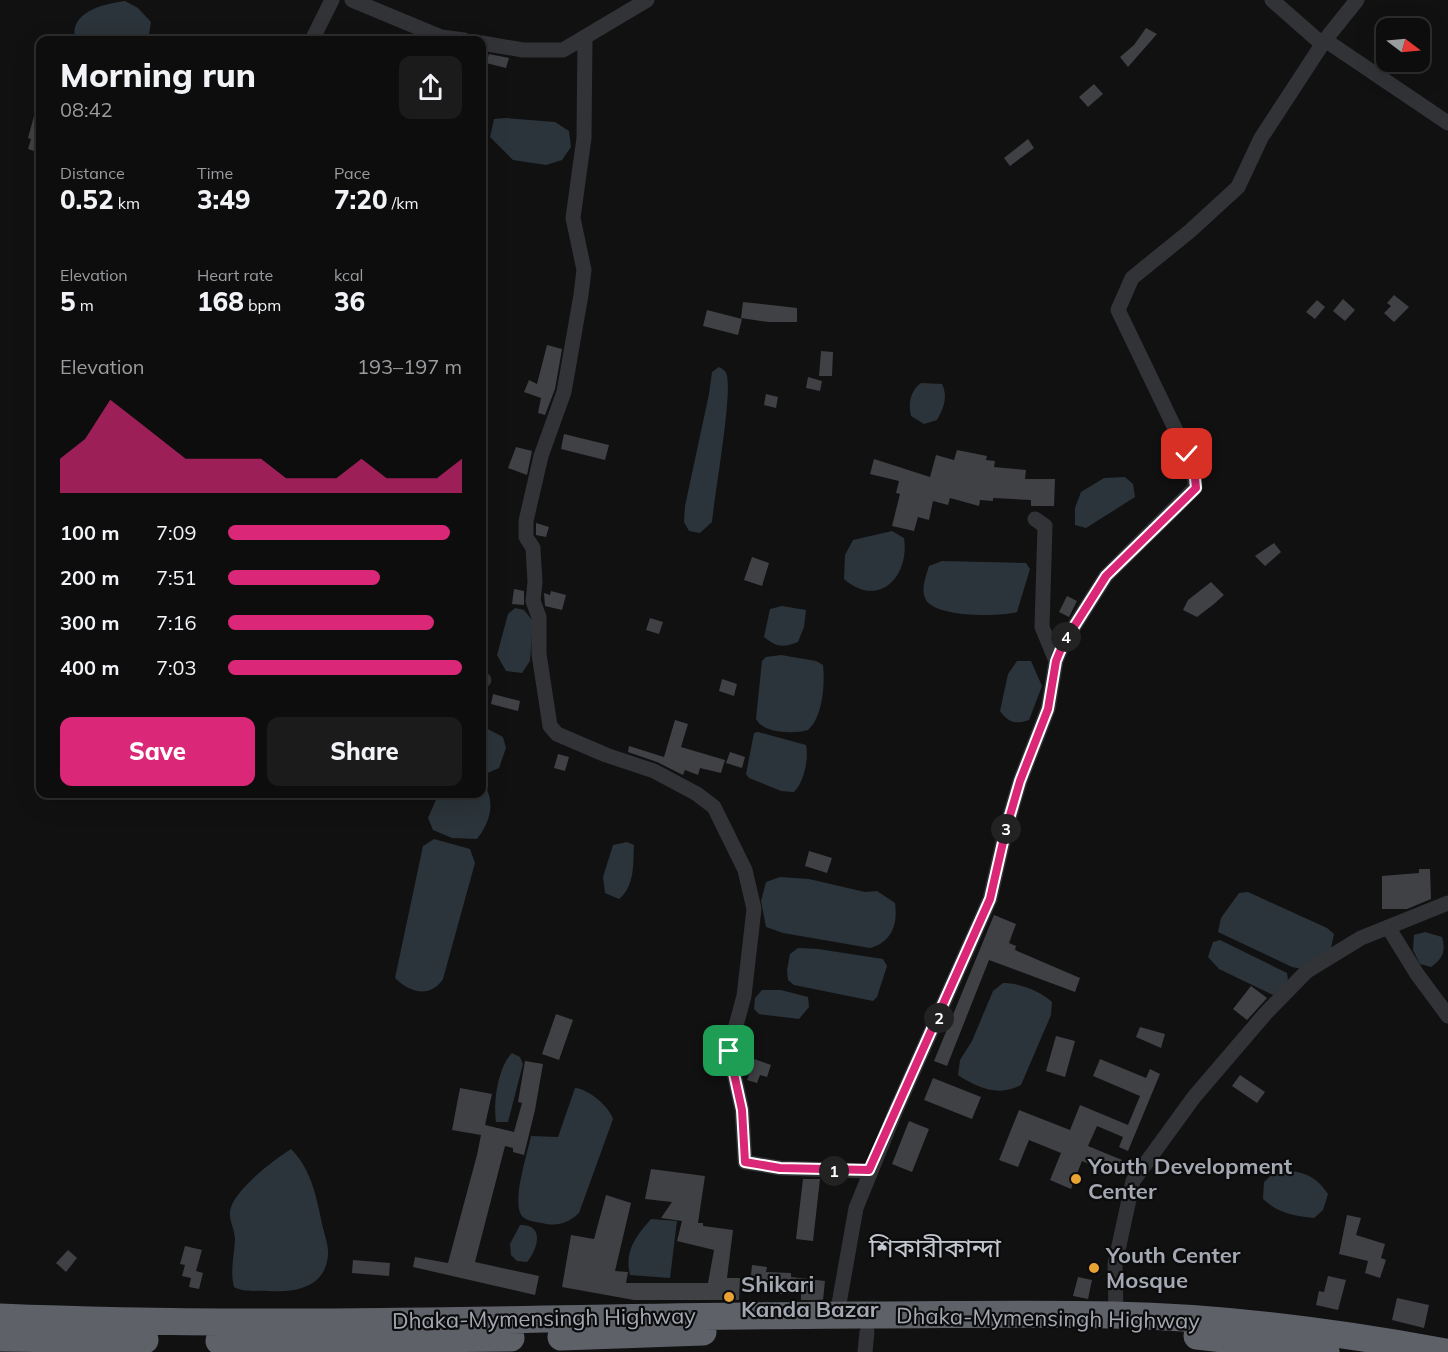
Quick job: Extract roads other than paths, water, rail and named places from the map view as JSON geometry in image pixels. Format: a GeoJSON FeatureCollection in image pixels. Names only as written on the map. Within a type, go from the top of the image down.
{"type":"FeatureCollection","features":[{"type":"Feature","properties":{"kind":"highway","name":"Dhaka-Mymensingh Highway"},"geometry":{"type":"LineString","coordinates":[[0,1317],[144,1323],[837,1315],[1116,1315],[1246,1322],[1370,1338],[1446,1352]]}},
{"type":"Feature","properties":{"kind":"highway","name":"Dhaka-Mymensingh Highway"},"geometry":{"type":"LineString","coordinates":[[0,1338],[378,1341],[650,1336],[750,1330],[866,1342],[1111,1332],[1184,1335],[1336,1352]]}},
{"type":"Feature","properties":{"kind":"street"},"geometry":{"type":"LineString","coordinates":[[314,36],[332,0]]}},
{"type":"Feature","properties":{"kind":"street"},"geometry":{"type":"LineString","coordinates":[[352,0],[439,36]]}},
{"type":"Feature","properties":{"kind":"street"},"geometry":{"type":"LineString","coordinates":[[486,44],[523,50],[563,50],[647,0]]}},
{"type":"Feature","properties":{"kind":"street"},"geometry":{"type":"LineString","coordinates":[[1272,0],[1324,42],[1448,123]]}},
{"type":"Feature","properties":{"kind":"street"},"geometry":{"type":"LineString","coordinates":[[837,1315],[856,1208],[869,1170],[990,899],[1020,781],[1048,709],[1056,661],[1071,628],[1106,576],[1196,488],[1194,468],[1118,310],[1132,278],[1190,231],[1238,187],[1261,138],[1324,42],[1357,0]]}},
{"type":"Feature","properties":{"kind":"street"},"geometry":{"type":"LineString","coordinates":[[585,37],[584,138],[573,218],[584,270],[581,295],[564,392],[542,456],[526,521],[526,537],[533,548],[535,582],[532,601],[539,617],[539,654],[549,726],[557,734],[606,755],[654,771],[697,794],[714,807],[745,870],[753,909],[744,996],[729,1051],[742,1110],[745,1162],[780,1168],[869,1170]]}},
{"type":"Feature","properties":{"kind":"street"},"geometry":{"type":"LineString","coordinates":[[1035,519],[1045,526],[1042,627],[1056,661]]}},
{"type":"Feature","properties":{"kind":"street"},"geometry":{"type":"LineString","coordinates":[[1116,1315],[1115,1264],[1133,1181],[1194,1097],[1265,1014],[1307,971],[1360,938],[1448,903]]}},
{"type":"Feature","properties":{"kind":"street"},"geometry":{"type":"LineString","coordinates":[[1388,927],[1417,974],[1448,1016]]}},
{"type":"Feature","properties":{"kind":"place","name":"Youth Development Center"},"geometry":{"type":"Point","coordinates":[1076,1179]}},
{"type":"Feature","properties":{"kind":"place","name":"Youth Center Mosque"},"geometry":{"type":"Point","coordinates":[1094,1268]}},
{"type":"Feature","properties":{"kind":"place","name":"Shikari Kanda Bazar"},"geometry":{"type":"Point","coordinates":[729,1297]}},
{"type":"Feature","properties":{"kind":"district","name":"শিকারীকান্দা"},"geometry":{"type":"Point","coordinates":[935,1247]}}]}
